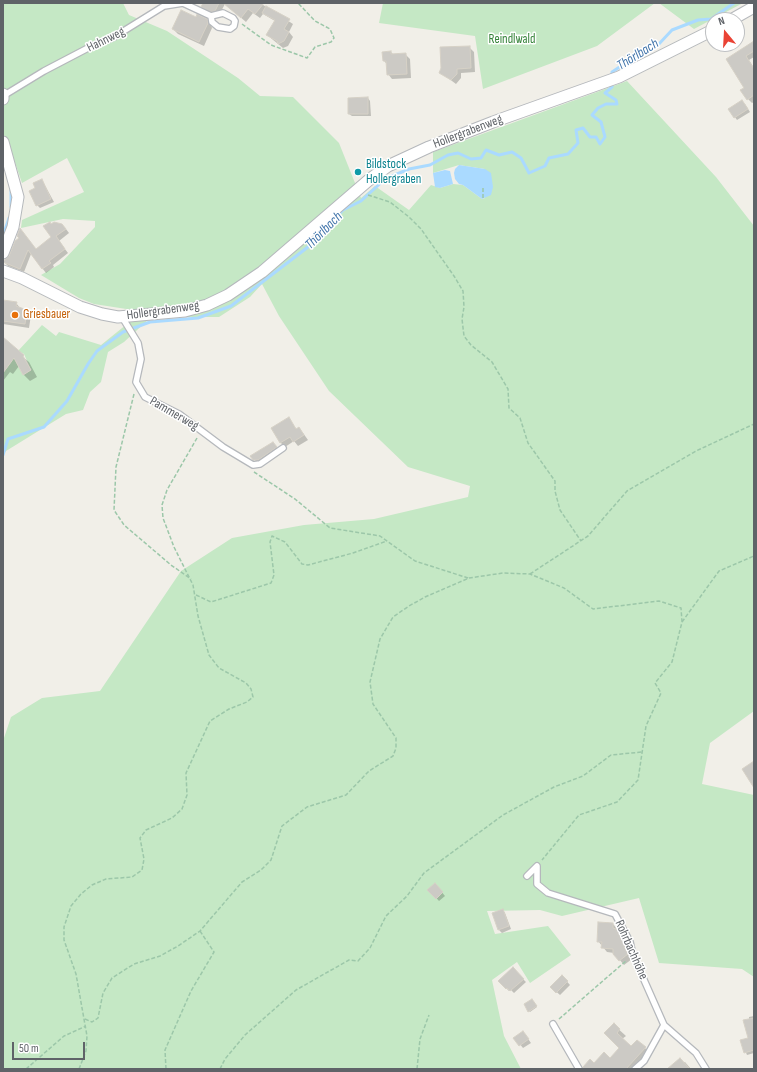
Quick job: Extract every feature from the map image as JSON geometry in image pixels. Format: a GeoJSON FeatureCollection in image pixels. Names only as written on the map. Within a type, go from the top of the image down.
{"type":"FeatureCollection","features":[{"type":"Feature","properties":{"kind":"street"},"geometry":{"type":"LineString","coordinates":[[745,12],[754,7]]}},
{"type":"Feature","properties":{"kind":"street","name":"Hollergrabenweg"},"geometry":{"type":"LineString","coordinates":[[3,271],[22,278],[80,306],[124,322],[185,311],[207,305],[228,295],[262,272],[370,179],[388,166],[429,147],[493,122],[607,82],[705,34]]}},
{"type":"Feature","properties":{"kind":"street"},"geometry":{"type":"LineString","coordinates":[[3,142],[7,172],[18,197],[13,227],[3,253]]}},
{"type":"Feature","properties":{"kind":"lane","name":"Hahnweg"},"geometry":{"type":"LineString","coordinates":[[3,96],[44,71],[88,48],[114,37],[164,6],[183,3],[211,16]]}},
{"type":"Feature","properties":{"kind":"lane"},"geometry":{"type":"LineString","coordinates":[[124,322],[138,343],[141,358],[136,382]]}},
{"type":"Feature","properties":{"kind":"lane","name":"Pammerweg"},"geometry":{"type":"LineString","coordinates":[[136,382],[144,397],[178,414],[235,455],[253,465],[260,464],[283,448]]}},
{"type":"Feature","properties":{"kind":"lane"},"geometry":{"type":"LineString","coordinates":[[527,876],[537,866]]}},
{"type":"Feature","properties":{"kind":"lane","name":"Rohrbachhöhe"},"geometry":{"type":"LineString","coordinates":[[537,866],[537,884],[548,893],[615,914],[630,942],[633,955],[664,1025],[696,1053],[706,1069]]}},
{"type":"Feature","properties":{"kind":"lane"},"geometry":{"type":"LineString","coordinates":[[553,1024],[579,1069]]}},
{"type":"Feature","properties":{"kind":"lane"},"geometry":{"type":"LineString","coordinates":[[635,1069],[644,1061],[664,1025]]}},
{"type":"Feature","properties":{"kind":"path"},"geometry":{"type":"LineString","coordinates":[[239,21],[271,46],[307,58],[315,47],[331,42],[334,38],[330,29],[315,21],[298,3]]}},
{"type":"Feature","properties":{"kind":"path"},"geometry":{"type":"LineString","coordinates":[[483,188],[483,198]]}},
{"type":"Feature","properties":{"kind":"path"},"geometry":{"type":"LineString","coordinates":[[369,196],[390,202],[409,217],[421,229],[454,276],[463,291],[464,307],[462,319],[464,336],[471,345],[492,362],[508,389],[509,408],[520,418],[528,443],[555,481],[555,491],[560,510],[581,541]]}},
{"type":"Feature","properties":{"kind":"path"},"geometry":{"type":"LineString","coordinates":[[136,382],[116,467],[114,510],[124,525],[171,565],[191,579]]}},
{"type":"Feature","properties":{"kind":"path"},"geometry":{"type":"LineString","coordinates":[[530,574],[588,536],[627,491],[696,451],[754,424]]}},
{"type":"Feature","properties":{"kind":"path"},"geometry":{"type":"LineString","coordinates":[[79,1069],[86,1051],[86,1026],[76,974],[64,940],[64,928],[71,906],[81,894],[92,885],[106,879],[132,876],[142,870],[144,859],[140,838],[146,830],[172,818],[182,810],[187,795],[186,773],[210,721],[229,709],[247,702],[253,697],[251,689],[246,683],[219,668],[208,655],[198,616],[196,595],[191,579],[166,531],[162,505],[167,490],[198,436],[197,427]]}},
{"type":"Feature","properties":{"kind":"path"},"geometry":{"type":"LineString","coordinates":[[251,470],[295,499],[330,528],[380,536],[415,561],[469,578]]}},
{"type":"Feature","properties":{"kind":"path"},"geometry":{"type":"LineString","coordinates":[[196,595],[211,602],[271,582],[274,575],[270,542],[272,536],[285,542],[302,564],[308,565],[387,541]]}},
{"type":"Feature","properties":{"kind":"path"},"geometry":{"type":"LineString","coordinates":[[682,622],[720,571],[754,556]]}},
{"type":"Feature","properties":{"kind":"path"},"geometry":{"type":"LineString","coordinates":[[85,1020],[92,1022],[98,1018],[103,993],[112,978],[134,964],[160,956],[172,950],[200,931],[242,882],[262,870],[271,860],[282,826],[307,807],[346,795],[369,771],[393,756],[396,748],[396,738],[373,704],[370,682],[380,639],[393,617],[408,606],[469,578],[503,573],[530,574],[564,588],[593,609],[658,601],[681,608],[682,622],[672,662],[655,683],[661,693],[646,726],[638,780],[617,802],[579,815],[537,866]]}},
{"type":"Feature","properties":{"kind":"path"},"geometry":{"type":"LineString","coordinates":[[220,1069],[225,1059],[246,1035],[296,990],[349,960],[358,961],[370,948],[386,916],[407,896],[424,873],[503,815],[554,787],[584,776],[611,755],[642,752]]}},
{"type":"Feature","properties":{"kind":"path"},"geometry":{"type":"LineString","coordinates":[[166,1069],[165,1050],[192,991],[214,952],[200,931]]}},
{"type":"Feature","properties":{"kind":"path"},"geometry":{"type":"LineString","coordinates":[[553,1024],[569,1012],[587,994],[633,955]]}},
{"type":"Feature","properties":{"kind":"path"},"geometry":{"type":"LineString","coordinates":[[417,1069],[420,1039],[429,1015]]}},
{"type":"Feature","properties":{"kind":"path"},"geometry":{"type":"LineString","coordinates":[[26,1069],[64,1036],[86,1026]]}},
{"type":"Feature","properties":{"kind":"green space"},"geometry":{"type":"Polygon","coordinates":[[[3,3],[123,3],[129,15],[167,31],[238,78],[260,96],[293,97],[339,143],[361,198],[375,186],[409,210],[431,185],[440,188],[453,184],[463,185],[482,199],[485,198],[485,169],[459,165],[433,173],[433,152],[627,81],[716,177],[754,226],[754,711],[710,743],[702,784],[754,795],[754,977],[742,969],[659,963],[639,898],[562,916],[540,910],[487,911],[495,934],[548,926],[571,955],[530,983],[517,962],[492,980],[504,1036],[521,1069],[3,1069],[3,741],[11,717],[42,698],[100,691],[181,571],[232,538],[304,525],[374,519],[468,497],[470,486],[408,467],[329,391],[279,316],[262,284],[250,297],[219,317],[183,317],[148,320],[124,342],[108,352],[101,382],[90,392],[83,410],[66,414],[6,451],[3,455],[3,367],[6,369],[12,361],[10,356],[15,359],[23,375],[31,370],[24,354],[18,351],[42,325],[56,336],[59,332],[101,345],[132,320],[133,310],[94,304],[79,298],[41,275],[60,264],[95,227],[95,221],[63,219],[21,228],[22,220],[84,192],[67,158],[22,183],[7,139],[3,134],[3,3]]]}},
{"type":"Feature","properties":{"kind":"green space","name":"Reindlwald"},"geometry":{"type":"Polygon","coordinates":[[[383,3],[655,3],[597,46],[483,89],[475,36],[379,23],[383,3]]]}},
{"type":"Feature","properties":{"kind":"green space"},"geometry":{"type":"Polygon","coordinates":[[[659,3],[743,3],[726,12],[705,12],[705,23],[694,29],[659,3]]]}},
{"type":"Feature","properties":{"kind":"water"},"geometry":{"type":"Polygon","coordinates":[[[459,165],[485,169],[491,173],[493,187],[491,195],[482,199],[463,185],[459,184],[455,179],[454,173],[455,169],[459,165]]]}},
{"type":"Feature","properties":{"kind":"water"},"geometry":{"type":"Polygon","coordinates":[[[445,170],[450,171],[453,184],[440,188],[435,187],[433,173],[445,170]]]}},
{"type":"Feature","properties":{"kind":"building"},"geometry":{"type":"Polygon","coordinates":[[[203,3],[219,3],[215,11],[211,12],[201,7],[203,3]]]}},
{"type":"Feature","properties":{"kind":"building"},"geometry":{"type":"Polygon","coordinates":[[[223,3],[264,3],[255,14],[248,9],[241,18],[223,3]]]}},
{"type":"Feature","properties":{"kind":"building"},"geometry":{"type":"Polygon","coordinates":[[[266,6],[290,19],[284,29],[289,32],[284,41],[278,44],[277,41],[266,35],[275,20],[262,13],[266,6]]]}},
{"type":"Feature","properties":{"kind":"building"},"geometry":{"type":"Polygon","coordinates":[[[181,10],[196,17],[197,14],[207,19],[208,23],[199,42],[172,29],[181,10]]]}},
{"type":"Feature","properties":{"kind":"building"},"geometry":{"type":"Polygon","coordinates":[[[754,41],[754,51],[746,56],[754,69],[754,95],[747,100],[740,90],[744,88],[726,59],[737,52],[745,52],[745,47],[754,41]]]}},
{"type":"Feature","properties":{"kind":"building"},"geometry":{"type":"Polygon","coordinates":[[[470,46],[471,68],[457,69],[457,74],[451,80],[439,73],[441,68],[440,47],[470,46]]]}},
{"type":"Feature","properties":{"kind":"building"},"geometry":{"type":"Polygon","coordinates":[[[391,51],[391,54],[406,53],[407,74],[387,75],[386,61],[383,61],[382,52],[391,51]]]}},
{"type":"Feature","properties":{"kind":"building"},"geometry":{"type":"Polygon","coordinates":[[[368,97],[368,114],[348,114],[348,98],[368,97]]]}},
{"type":"Feature","properties":{"kind":"building"},"geometry":{"type":"Polygon","coordinates":[[[742,100],[748,109],[734,118],[728,109],[742,100]]]}},
{"type":"Feature","properties":{"kind":"building"},"geometry":{"type":"Polygon","coordinates":[[[42,179],[51,199],[36,206],[29,191],[35,188],[33,183],[42,179]]]}},
{"type":"Feature","properties":{"kind":"building"},"geometry":{"type":"Polygon","coordinates":[[[50,222],[51,224],[54,222],[62,224],[66,229],[56,236],[65,249],[49,261],[51,263],[42,269],[28,250],[20,269],[3,262],[9,256],[15,241],[19,238],[17,236],[20,228],[36,249],[51,237],[43,226],[50,222]]]}},
{"type":"Feature","properties":{"kind":"building","name":"Griesbauer"},"geometry":{"type":"Polygon","coordinates":[[[3,300],[17,302],[16,306],[27,310],[25,324],[3,321],[3,300]]]}},
{"type":"Feature","properties":{"kind":"building"},"geometry":{"type":"Polygon","coordinates":[[[3,337],[24,355],[23,356],[31,370],[23,375],[14,358],[3,373],[3,337]]]}},
{"type":"Feature","properties":{"kind":"building"},"geometry":{"type":"Polygon","coordinates":[[[289,417],[296,429],[299,427],[304,435],[293,442],[290,437],[280,443],[271,428],[289,417]]]}},
{"type":"Feature","properties":{"kind":"building"},"geometry":{"type":"Polygon","coordinates":[[[273,442],[277,447],[258,460],[253,460],[250,456],[273,442]]]}},
{"type":"Feature","properties":{"kind":"building"},"geometry":{"type":"Polygon","coordinates":[[[754,761],[754,788],[742,769],[754,761]]]}},
{"type":"Feature","properties":{"kind":"building"},"geometry":{"type":"Polygon","coordinates":[[[435,883],[443,892],[436,899],[427,890],[435,883]]]}},
{"type":"Feature","properties":{"kind":"building"},"geometry":{"type":"Polygon","coordinates":[[[503,909],[509,926],[498,930],[492,913],[503,909]]]}},
{"type":"Feature","properties":{"kind":"building"},"geometry":{"type":"Polygon","coordinates":[[[598,922],[613,923],[613,928],[619,930],[624,939],[624,946],[628,954],[619,961],[613,954],[613,949],[601,948],[602,942],[597,942],[598,922]]]}},
{"type":"Feature","properties":{"kind":"building"},"geometry":{"type":"Polygon","coordinates":[[[513,967],[524,979],[510,991],[498,981],[513,967]]]}},
{"type":"Feature","properties":{"kind":"building"},"geometry":{"type":"Polygon","coordinates":[[[562,975],[568,981],[556,993],[550,987],[562,975]]]}},
{"type":"Feature","properties":{"kind":"building"},"geometry":{"type":"Polygon","coordinates":[[[532,999],[537,1006],[528,1012],[524,1004],[532,999]]]}},
{"type":"Feature","properties":{"kind":"building"},"geometry":{"type":"Polygon","coordinates":[[[754,1018],[754,1050],[744,1053],[740,1040],[748,1038],[743,1020],[754,1018]]]}},
{"type":"Feature","properties":{"kind":"building"},"geometry":{"type":"Polygon","coordinates":[[[614,1023],[620,1029],[617,1033],[631,1046],[637,1040],[646,1047],[626,1069],[583,1069],[590,1059],[594,1063],[604,1052],[610,1058],[619,1048],[604,1033],[614,1023]]]}},
{"type":"Feature","properties":{"kind":"building"},"geometry":{"type":"Polygon","coordinates":[[[523,1031],[529,1039],[519,1046],[513,1038],[523,1031]]]}},
{"type":"Feature","properties":{"kind":"building"},"geometry":{"type":"Polygon","coordinates":[[[680,1058],[690,1069],[667,1069],[680,1058]]]}},
{"type":"Feature","properties":{"kind":"waterway","name":"Thörlbach"},"geometry":{"type":"LineString","coordinates":[[612,77],[612,72],[642,52],[658,45],[672,30],[698,20],[711,19],[734,3]]}},
{"type":"Feature","properties":{"kind":"waterway","name":"Thörlbach"},"geometry":{"type":"LineString","coordinates":[[3,455],[8,439],[44,427],[67,401],[97,351],[123,332],[150,322],[198,318],[231,306],[308,247],[343,210],[361,201],[385,179],[409,169],[430,165],[448,155],[458,153],[471,159],[481,158],[486,150],[499,155],[512,152],[521,158],[529,173],[545,166],[549,158],[568,154],[578,143],[576,130],[583,128],[590,137],[596,137],[600,144],[605,137],[601,122],[592,115],[598,108],[606,104],[617,104],[616,100],[605,93],[612,87],[612,83]]}},
{"type":"Feature","properties":{"kind":"waterway"},"geometry":{"type":"LineString","coordinates":[[11,190],[11,207]]}},
{"type":"Feature","properties":{"kind":"waterway"},"geometry":{"type":"LineString","coordinates":[[3,236],[9,218]]}},
{"type":"Feature","properties":{"kind":"place","name":"Bildstock Hollergraben"},"geometry":{"type":"Point","coordinates":[358,172]}},
{"type":"Feature","properties":{"kind":"place","name":"Griesbauer"},"geometry":{"type":"Point","coordinates":[15,315]}}]}
